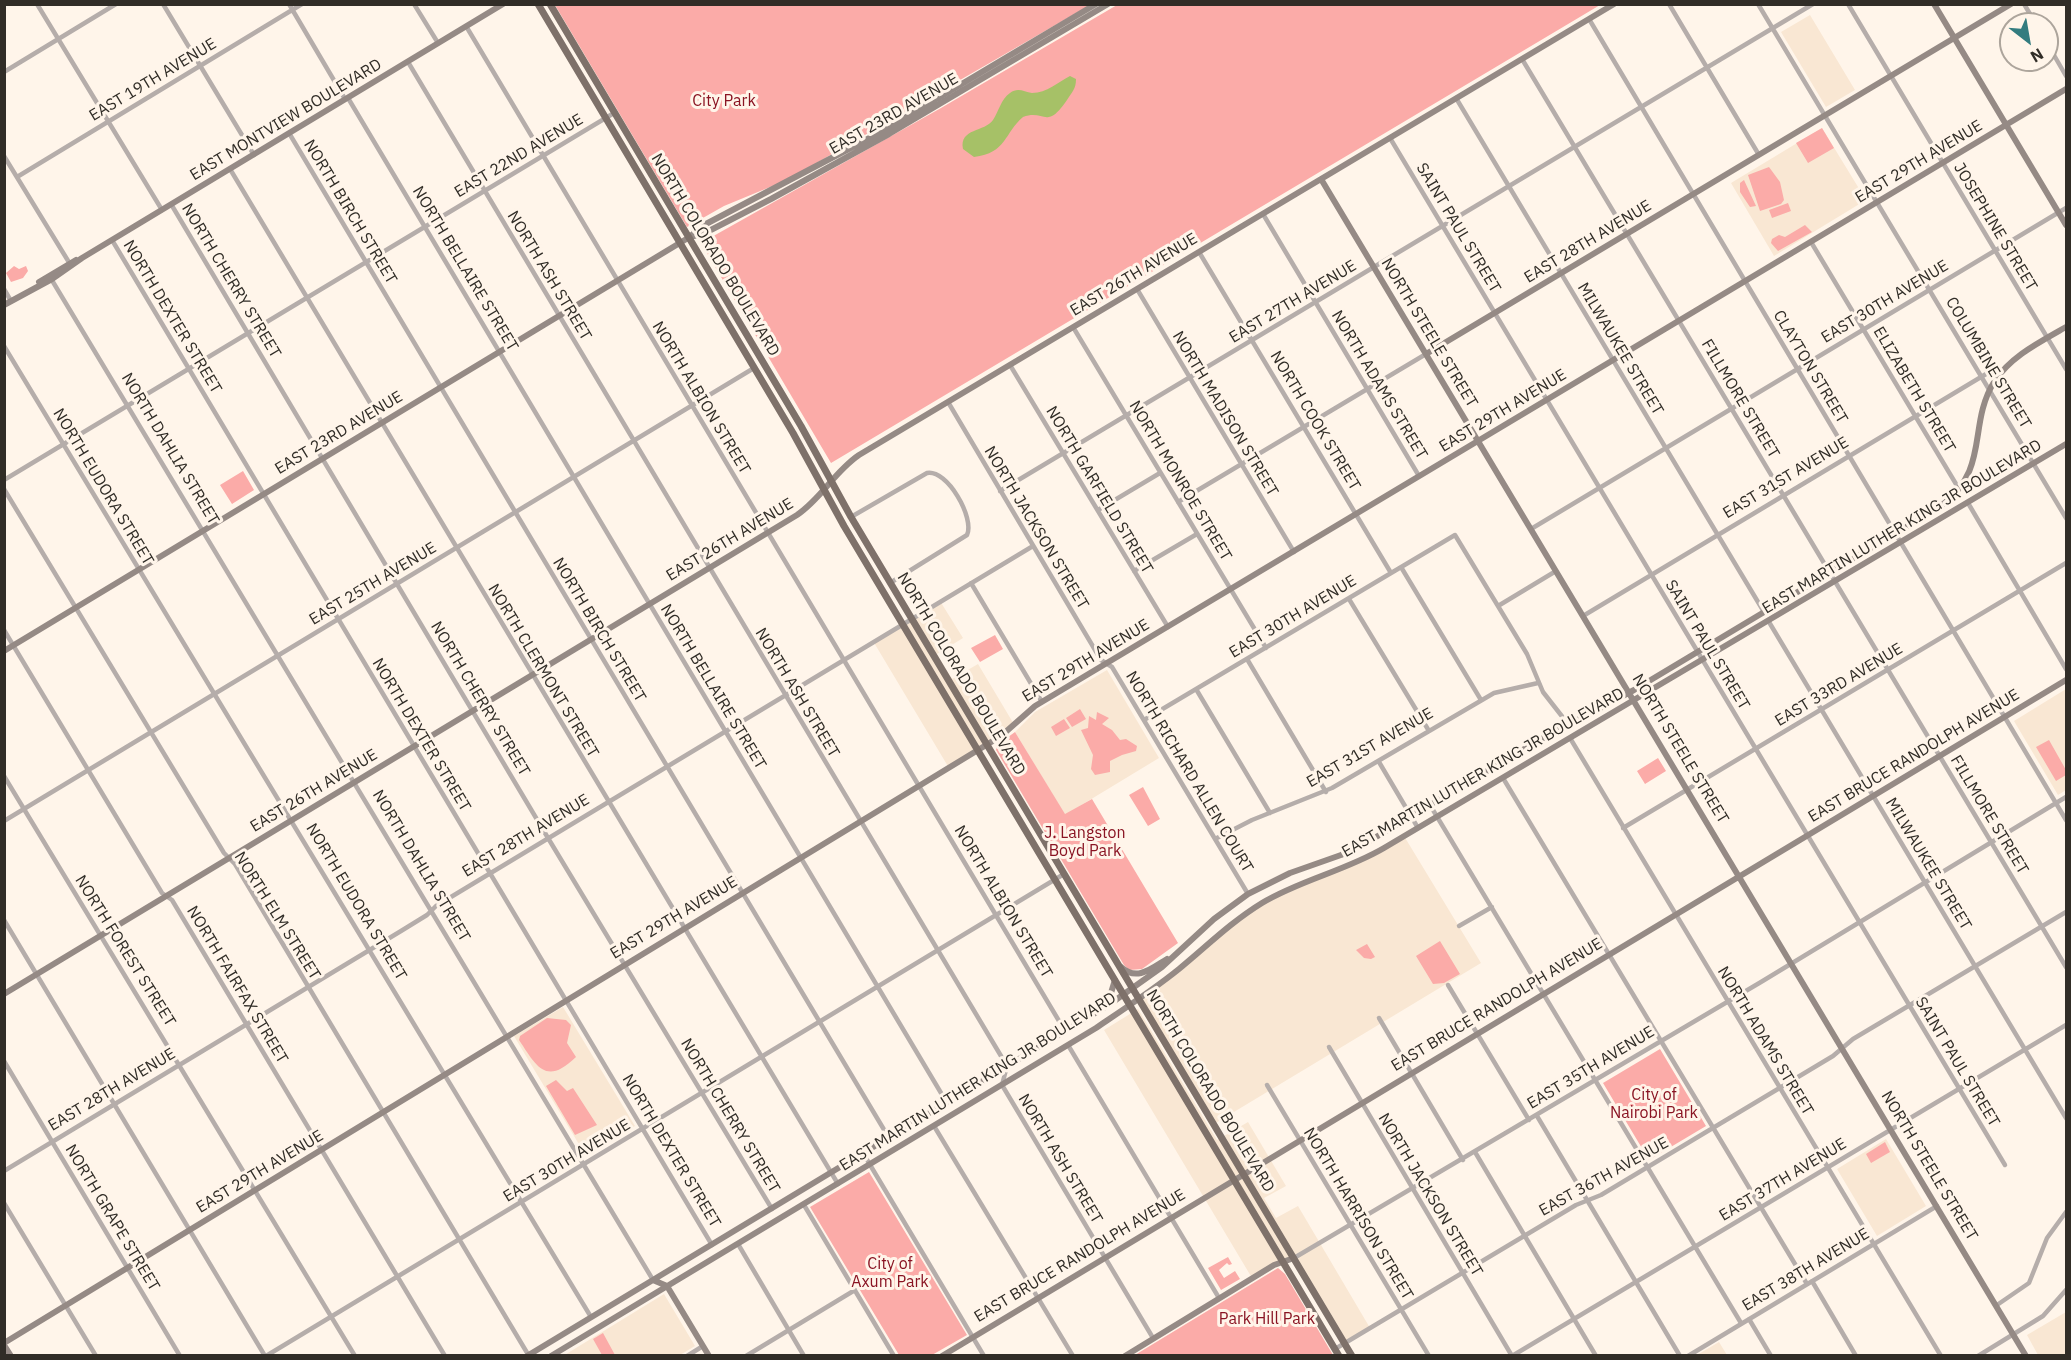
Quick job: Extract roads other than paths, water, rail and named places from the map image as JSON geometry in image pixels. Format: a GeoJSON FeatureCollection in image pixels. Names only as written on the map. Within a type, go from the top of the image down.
{"type":"FeatureCollection","features":[{"type":"Feature","properties":{"kind":"main road","name":"NORTH COLORADO BOULEVARD"},"geometry":{"type":"LineString","coordinates":[[538,4],[754,368],[902,624],[1337,1352]]}},
{"type":"Feature","properties":{"kind":"main road","name":"NORTH COLORADO BOULEVARD"},"geometry":{"type":"LineString","coordinates":[[550,4],[801,426],[890,583],[1352,1356]]}},
{"type":"Feature","properties":{"kind":"street","name":"NORTH CHERRY STREET"},"geometry":{"type":"LineString","coordinates":[[38,4],[162,210]]}},
{"type":"Feature","properties":{"kind":"street"},"geometry":{"type":"LineString","coordinates":[[4,72],[116,4]]}},
{"type":"Feature","properties":{"kind":"street"},"geometry":{"type":"LineString","coordinates":[[163,4],[254,154]]}},
{"type":"Feature","properties":{"kind":"street","name":"NORTH BELLAIRE STREET"},"geometry":{"type":"LineString","coordinates":[[289,4],[426,226],[947,1102]]}},
{"type":"Feature","properties":{"kind":"street","name":"EAST 19TH AVENUE"},"geometry":{"type":"LineString","coordinates":[[17,177],[302,4]]}},
{"type":"Feature","properties":{"kind":"street"},"geometry":{"type":"LineString","coordinates":[[414,4],[438,43]]}},
{"type":"Feature","properties":{"kind":"street","name":"EAST MONTVIEW BOULEVARD"},"geometry":{"type":"LineString","coordinates":[[4,305],[502,4]]}},
{"type":"Feature","properties":{"kind":"street","name":"EAST 23RD AVENUE"},"geometry":{"type":"LineString","coordinates":[[4,651],[688,238],[745,201],[785,185],[881,132],[1096,4]]}},
{"type":"Feature","properties":{"kind":"street","name":"EAST 23RD AVENUE"},"geometry":{"type":"LineString","coordinates":[[688,238],[703,234],[851,155],[1108,4]]}},
{"type":"Feature","properties":{"kind":"street","name":"EAST 26TH AVENUE"},"geometry":{"type":"LineString","coordinates":[[4,994],[768,533],[809,507],[843,466],[859,455],[1614,4]]}},
{"type":"Feature","properties":{"kind":"street"},"geometry":{"type":"LineString","coordinates":[[1669,4],[1759,155]]}},
{"type":"Feature","properties":{"kind":"street","name":"COLUMBINE STREET"},"geometry":{"type":"LineString","coordinates":[[1758,4],[2067,518]]}},
{"type":"Feature","properties":{"kind":"street","name":"EAST 27TH AVENUE"},"geometry":{"type":"LineString","coordinates":[[1000,490],[1813,4]]}},
{"type":"Feature","properties":{"kind":"street","name":"JOSEPHINE STREET"},"geometry":{"type":"LineString","coordinates":[[1848,4],[2067,369]]}},
{"type":"Feature","properties":{"kind":"street"},"geometry":{"type":"LineString","coordinates":[[1934,4],[2067,225]]}},
{"type":"Feature","properties":{"kind":"street","name":"EAST 28TH AVENUE"},"geometry":{"type":"LineString","coordinates":[[1178,502],[2012,4]]}},
{"type":"Feature","properties":{"kind":"street","name":"CLAYTON STREET"},"geometry":{"type":"LineString","coordinates":[[1589,19],[2067,820]]}},
{"type":"Feature","properties":{"kind":"street","name":"NORTH ALBION STREET"},"geometry":{"type":"LineString","coordinates":[[466,26],[1065,1031]]}},
{"type":"Feature","properties":{"kind":"street","name":"FILLMORE STREET"},"geometry":{"type":"LineString","coordinates":[[1522,59],[2067,967]]}},
{"type":"Feature","properties":{"kind":"street","name":"NORTH ASH STREET"},"geometry":{"type":"LineString","coordinates":[[408,62],[1006,1066],[1002,1085],[1153,1338]]}},
{"type":"Feature","properties":{"kind":"street"},"geometry":{"type":"LineString","coordinates":[[2059,63],[2067,76]]}},
{"type":"Feature","properties":{"kind":"street","name":"EAST 29TH AVENUE"},"geometry":{"type":"LineString","coordinates":[[4,1344],[446,1076],[507,1036],[860,821],[918,783],[987,745],[1009,731],[1040,700],[1107,664],[2067,89]]}},
{"type":"Feature","properties":{"kind":"street","name":"MILWAUKEE STREET"},"geometry":{"type":"LineString","coordinates":[[1456,98],[1764,612]]}},
{"type":"Feature","properties":{"kind":"street","name":"EAST 22ND AVENUE"},"geometry":{"type":"LineString","coordinates":[[4,480],[614,112]]}},
{"type":"Feature","properties":{"kind":"street"},"geometry":{"type":"LineString","coordinates":[[851,155],[879,136],[881,132]]}},
{"type":"Feature","properties":{"kind":"street","name":"NORTH BIRCH STREET"},"geometry":{"type":"LineString","coordinates":[[290,133],[889,1138]]}},
{"type":"Feature","properties":{"kind":"street","name":"SAINT PAUL STREET"},"geometry":{"type":"LineString","coordinates":[[1390,138],[2005,1165]]}},
{"type":"Feature","properties":{"kind":"street"},"geometry":{"type":"LineString","coordinates":[[4,156],[70,265]]}},
{"type":"Feature","properties":{"kind":"street","name":"NORTH CLERMONT STREET"},"geometry":{"type":"LineString","coordinates":[[230,169],[683,929],[838,1184]]}},
{"type":"Feature","properties":{"kind":"street","name":"NORTH STEELE STREET"},"geometry":{"type":"LineString","coordinates":[[1322,179],[2026,1356]]}},
{"type":"Feature","properties":{"kind":"street","name":"NORTH CHERRY STREET"},"geometry":{"type":"LineString","coordinates":[[171,204],[548,838],[771,1207]]}},
{"type":"Feature","properties":{"kind":"street","name":"EAST 30TH AVENUE"},"geometry":{"type":"LineString","coordinates":[[1531,529],[2067,208]]}},
{"type":"Feature","properties":{"kind":"street","name":"NORTH ADAMS STREET"},"geometry":{"type":"LineString","coordinates":[[1263,214],[1419,476]]}},
{"type":"Feature","properties":{"kind":"street","name":"NORTH DEXTER STREET"},"geometry":{"type":"LineString","coordinates":[[112,240],[711,1243]]}},
{"type":"Feature","properties":{"kind":"street","name":"ELIZABETH STREET"},"geometry":{"type":"LineString","coordinates":[[1811,242],[1959,489]]}},
{"type":"Feature","properties":{"kind":"street","name":"NORTH COOK STREET"},"geometry":{"type":"LineString","coordinates":[[1199,252],[1391,573]]}},
{"type":"Feature","properties":{"kind":"street","name":"NORTH DAHLIA STREET"},"geometry":{"type":"LineString","coordinates":[[50,277],[653,1280]]}},
{"type":"Feature","properties":{"kind":"street"},"geometry":{"type":"LineString","coordinates":[[4,289],[11,301]]}},
{"type":"Feature","properties":{"kind":"street","name":"NORTH MADISON STREET"},"geometry":{"type":"LineString","coordinates":[[1137,289],[1293,552]]}},
{"type":"Feature","properties":{"kind":"street","name":"NORTH MONROE STREET"},"geometry":{"type":"LineString","coordinates":[[1073,327],[1266,648]]}},
{"type":"Feature","properties":{"kind":"street","name":"EAST 31ST AVENUE"},"geometry":{"type":"LineString","coordinates":[[1959,489],[1974,462],[1990,390],[2003,370],[2015,359],[2067,327]]}},
{"type":"Feature","properties":{"kind":"street","name":"NORTH EUDORA STREET"},"geometry":{"type":"LineString","coordinates":[[4,346],[371,949],[591,1317]]}},
{"type":"Feature","properties":{"kind":"street","name":"NORTH GARFIELD STREET"},"geometry":{"type":"LineString","coordinates":[[1010,365],[1168,627]]}},
{"type":"Feature","properties":{"kind":"street","name":"EAST 25TH AVENUE"},"geometry":{"type":"LineString","coordinates":[[4,821],[754,368]]}},
{"type":"Feature","properties":{"kind":"street","name":"EAST 31ST AVENUE"},"geometry":{"type":"LineString","coordinates":[[1583,616],[1996,368],[2003,370]]}},
{"type":"Feature","properties":{"kind":"street","name":"NORTH JACKSON STREET"},"geometry":{"type":"LineString","coordinates":[[948,402],[1101,660],[1107,664]]}},
{"type":"Feature","properties":{"kind":"street","name":"EAST MARTIN LUTHER KING JR BOULEVARD"},"geometry":{"type":"LineString","coordinates":[[551,1356],[667,1286],[806,1208],[838,1184],[1068,1045],[1176,971],[1227,926],[1263,902],[1292,887],[1360,862],[1703,662],[2067,444]]}},
{"type":"Feature","properties":{"kind":"street"},"geometry":{"type":"LineString","coordinates":[[851,517],[927,473],[938,473],[946,480],[969,519],[968,535],[890,583]]}},
{"type":"Feature","properties":{"kind":"street"},"geometry":{"type":"LineString","coordinates":[[1098,510],[1160,473]]}},
{"type":"Feature","properties":{"kind":"street","name":"NORTH ELM STREET"},"geometry":{"type":"LineString","coordinates":[[4,489],[308,987],[528,1355]]}},
{"type":"Feature","properties":{"kind":"street","name":"EAST MARTIN LUTHER KING JR BOULEVARD"},"geometry":{"type":"LineString","coordinates":[[528,1355],[1124,995],[1185,947],[1216,917],[1248,894],[1290,873],[1349,852],[1411,817],[1566,722],[1630,692],[1896,534],[1941,506],[1959,489]]}},
{"type":"Feature","properties":{"kind":"street"},"geometry":{"type":"LineString","coordinates":[[1968,503],[2067,669]]}},
{"type":"Feature","properties":{"kind":"street"},"geometry":{"type":"LineString","coordinates":[[1134,571],[1197,534]]}},
{"type":"Feature","properties":{"kind":"street","name":"EAST 30TH AVENUE"},"geometry":{"type":"LineString","coordinates":[[1144,720],[1455,535],[1498,606]]}},
{"type":"Feature","properties":{"kind":"street","name":"EAST 28TH AVENUE"},"geometry":{"type":"LineString","coordinates":[[4,1171],[428,915],[431,910],[489,873],[1033,546]]}},
{"type":"Feature","properties":{"kind":"street","name":"EAST 33RD AVENUE"},"geometry":{"type":"LineString","coordinates":[[1623,828],[2067,563]]}},
{"type":"Feature","properties":{"kind":"street"},"geometry":{"type":"LineString","coordinates":[[1401,567],[1481,700]]}},
{"type":"Feature","properties":{"kind":"street"},"geometry":{"type":"LineString","coordinates":[[1556,571],[1498,606],[1527,654],[1538,683],[1566,722]]}},
{"type":"Feature","properties":{"kind":"street"},"geometry":{"type":"LineString","coordinates":[[971,583],[1040,700]]}},
{"type":"Feature","properties":{"kind":"street"},"geometry":{"type":"LineString","coordinates":[[1349,598],[1429,731]]}},
{"type":"Feature","properties":{"kind":"street","name":"MILWAUKEE STREET"},"geometry":{"type":"LineString","coordinates":[[1769,622],[2067,1118]]}},
{"type":"Feature","properties":{"kind":"street","name":"NORTH FAIRFAX STREET"},"geometry":{"type":"LineString","coordinates":[[4,630],[88,771],[166,896],[174,903],[445,1356]]}},
{"type":"Feature","properties":{"kind":"street"},"geometry":{"type":"LineString","coordinates":[[1247,659],[1326,792]]}},
{"type":"Feature","properties":{"kind":"street","name":"NORTH RICHARD ALLEN COURT"},"geometry":{"type":"LineString","coordinates":[[1107,664],[1112,667],[1248,894]]}},
{"type":"Feature","properties":{"kind":"street","name":"EAST BRUCE RANDOLPH AVENUE"},"geometry":{"type":"LineString","coordinates":[[942,1356],[1411,1072],[2067,680]]}},
{"type":"Feature","properties":{"kind":"street","name":"EAST 31ST AVENUE"},"geometry":{"type":"LineString","coordinates":[[1215,839],[1270,813],[1326,792],[1503,689],[1538,683]]}},
{"type":"Feature","properties":{"kind":"street"},"geometry":{"type":"LineString","coordinates":[[1196,689],[1270,813]]}},
{"type":"Feature","properties":{"kind":"street","name":"NORTH ADAMS STREET"},"geometry":{"type":"LineString","coordinates":[[1570,738],[1941,1356]]}},
{"type":"Feature","properties":{"kind":"street"},"geometry":{"type":"LineString","coordinates":[[1379,762],[1418,828]]}},
{"type":"Feature","properties":{"kind":"street","name":"NORTH FOREST STREET"},"geometry":{"type":"LineString","coordinates":[[4,776],[355,1356]]}},
{"type":"Feature","properties":{"kind":"street"},"geometry":{"type":"LineString","coordinates":[[1503,778],[1761,1207],[1856,1356]]}},
{"type":"Feature","properties":{"kind":"street","name":"EAST 35TH AVENUE"},"geometry":{"type":"LineString","coordinates":[[1125,1356],[1283,1261],[1294,1258],[1352,1226],[2067,797]]}},
{"type":"Feature","properties":{"kind":"street"},"geometry":{"type":"LineString","coordinates":[[1430,805],[1741,1323]]}},
{"type":"Feature","properties":{"kind":"street","name":"EAST 30TH AVENUE"},"geometry":{"type":"LineString","coordinates":[[266,1356],[1064,874]]}},
{"type":"Feature","properties":{"kind":"street"},"geometry":{"type":"LineString","coordinates":[[1459,926],[1492,907]]}},
{"type":"Feature","properties":{"kind":"street","name":"EAST 36TH AVENUE"},"geometry":{"type":"LineString","coordinates":[[1337,1352],[1344,1343],[1524,1235],[1714,1128],[1833,1056],[1909,1006],[2067,912]]}},
{"type":"Feature","properties":{"kind":"street"},"geometry":{"type":"LineString","coordinates":[[4,920],[266,1356]]}},
{"type":"Feature","properties":{"kind":"street"},"geometry":{"type":"LineString","coordinates":[[1119,965],[1130,974],[1140,974],[1185,947]]}},
{"type":"Feature","properties":{"kind":"street"},"geometry":{"type":"LineString","coordinates":[[1074,1026],[1111,993],[1115,979]]}},
{"type":"Feature","properties":{"kind":"street"},"geometry":{"type":"LineString","coordinates":[[1448,985],[1529,1120]]}},
{"type":"Feature","properties":{"kind":"street"},"geometry":{"type":"LineString","coordinates":[[1378,1018],[1463,1160]]}},
{"type":"Feature","properties":{"kind":"street","name":"EAST 37TH AVENUE"},"geometry":{"type":"LineString","coordinates":[[1512,1356],[2067,1025]]}},
{"type":"Feature","properties":{"kind":"street"},"geometry":{"type":"LineString","coordinates":[[1068,1045],[1219,1298]]}},
{"type":"Feature","properties":{"kind":"street","name":"NORTH JACKSON STREET"},"geometry":{"type":"LineString","coordinates":[[1329,1047],[1360,1103],[1512,1356]]}},
{"type":"Feature","properties":{"kind":"street","name":"NORTH GRAPE STREET"},"geometry":{"type":"LineString","coordinates":[[4,1061],[180,1356]]}},
{"type":"Feature","properties":{"kind":"street","name":"NORTH HARRISON STREET"},"geometry":{"type":"LineString","coordinates":[[1267,1085],[1429,1356]]}},
{"type":"Feature","properties":{"kind":"street"},"geometry":{"type":"LineString","coordinates":[[1537,1116],[1680,1356]]}},
{"type":"Feature","properties":{"kind":"street"},"geometry":{"type":"LineString","coordinates":[[934,1125],[1073,1356]]}},
{"type":"Feature","properties":{"kind":"street"},"geometry":{"type":"LineString","coordinates":[[1475,1152],[1596,1356]]}},
{"type":"Feature","properties":{"kind":"street"},"geometry":{"type":"LineString","coordinates":[[863,1154],[984,1356]]}},
{"type":"Feature","properties":{"kind":"street"},"geometry":{"type":"LineString","coordinates":[[4,1203],[96,1356]]}},
{"type":"Feature","properties":{"kind":"street","name":"EAST 38TH AVENUE"},"geometry":{"type":"LineString","coordinates":[[1689,1355],[1937,1206]]}},
{"type":"Feature","properties":{"kind":"street"},"geometry":{"type":"LineString","coordinates":[[806,1208],[894,1356]]}},
{"type":"Feature","properties":{"kind":"street"},"geometry":{"type":"LineString","coordinates":[[1997,1305],[2029,1283],[2047,1238],[2067,1212]]}},
{"type":"Feature","properties":{"kind":"street"},"geometry":{"type":"LineString","coordinates":[[738,1245],[804,1356]]}},
{"type":"Feature","properties":{"kind":"street"},"geometry":{"type":"LineString","coordinates":[[653,1280],[667,1286],[709,1356]]}},
{"type":"Feature","properties":{"kind":"street"},"geometry":{"type":"LineString","coordinates":[[746,1356],[855,1290]]}},
{"type":"Feature","properties":{"kind":"street"},"geometry":{"type":"LineString","coordinates":[[1978,1356],[2015,1337],[2051,1309],[2067,1290]]}},
{"type":"Feature","properties":{"kind":"street"},"geometry":{"type":"LineString","coordinates":[[1749,1319],[1771,1356]]}},
{"type":"Feature","properties":{"kind":"street"},"geometry":{"type":"LineString","coordinates":[[4,1344],[11,1356]]}},
{"type":"Feature","properties":{"kind":"street"},"geometry":{"type":"LineString","coordinates":[[687,1356],[701,1344]]}},
{"type":"Feature","properties":{"kind":"park label","name":"City Park"},"geometry":{"type":"Point","coordinates":[724,101]}},
{"type":"Feature","properties":{"kind":"park label","name":"J. Langston Boyd Park"},"geometry":{"type":"Point","coordinates":[1085,842]}},
{"type":"Feature","properties":{"kind":"park label","name":"City of Nairobi Park"},"geometry":{"type":"Point","coordinates":[1654,1104]}},
{"type":"Feature","properties":{"kind":"park label","name":"City of Axum Park"},"geometry":{"type":"Point","coordinates":[890,1273]}},
{"type":"Feature","properties":{"kind":"park label","name":"Park Hill Park"},"geometry":{"type":"Point","coordinates":[1267,1319]}}]}
